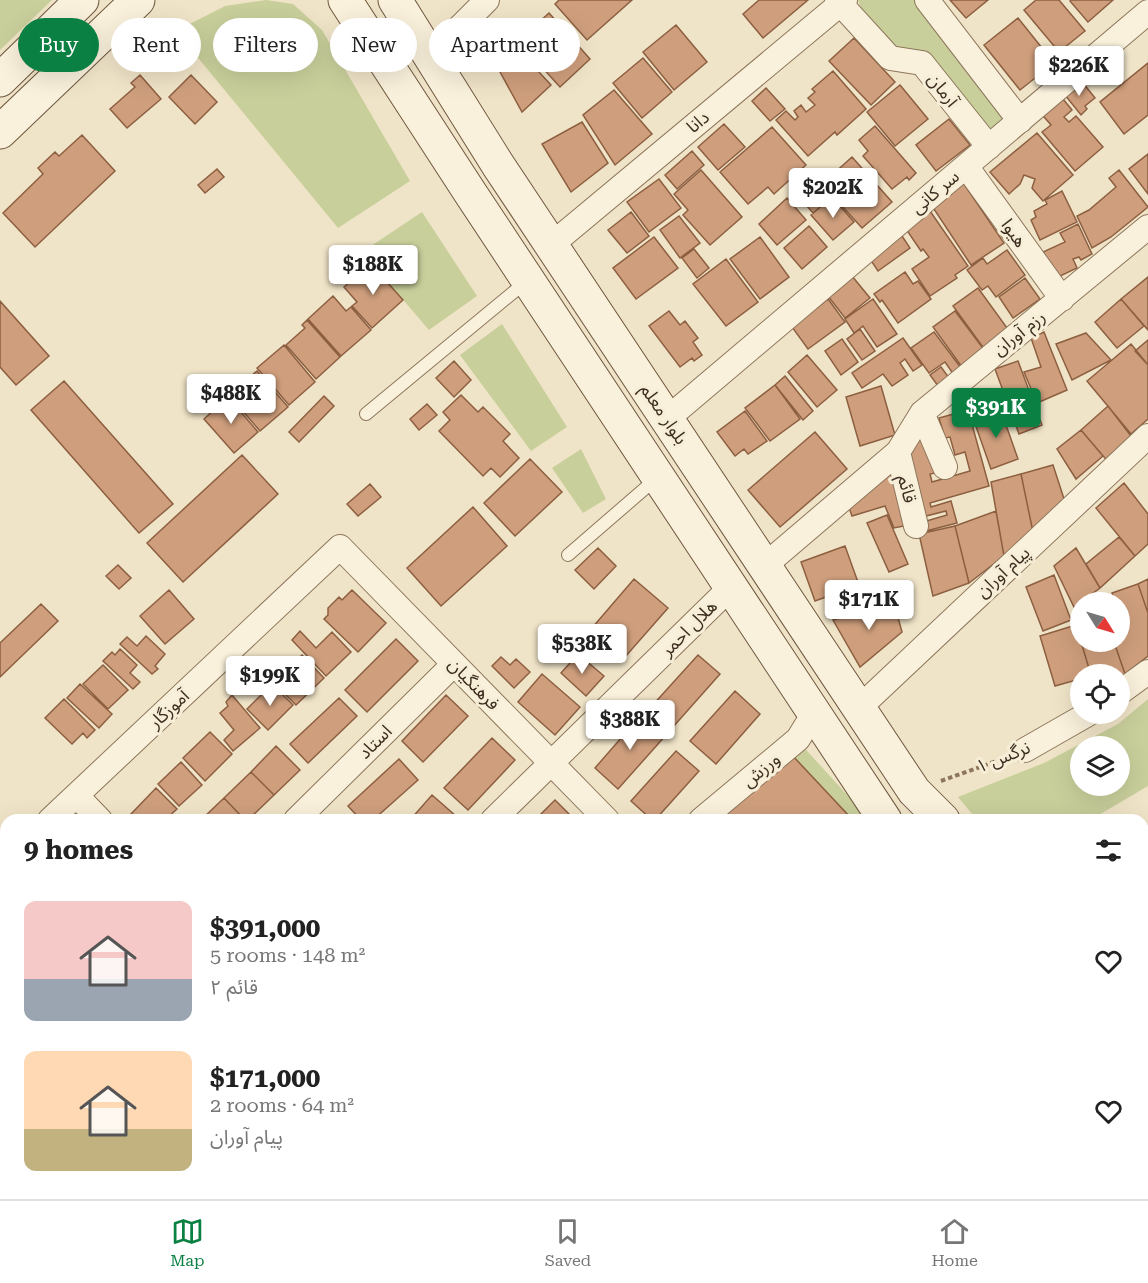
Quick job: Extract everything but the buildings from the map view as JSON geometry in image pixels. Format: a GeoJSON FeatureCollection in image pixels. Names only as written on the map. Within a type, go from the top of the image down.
{"type":"FeatureCollection","features":[{"type":"Feature","properties":{"kind":"main road"},"geometry":{"type":"LineString","coordinates":[[0,80],[82,0]]}},
{"type":"Feature","properties":{"kind":"main road"},"geometry":{"type":"LineString","coordinates":[[0,132],[138,0]]}},
{"type":"Feature","properties":{"kind":"main road"},"geometry":{"type":"LineString","coordinates":[[345,0],[814,713],[874,814]]}},
{"type":"Feature","properties":{"kind":"main road","name":"بلوار معلم"},"geometry":{"type":"LineString","coordinates":[[395,0],[429,53]]}},
{"type":"Feature","properties":{"kind":"main road","name":"بلوار معلم"},"geometry":{"type":"LineString","coordinates":[[441,72],[498,165],[914,791],[937,814]]}},
{"type":"Feature","properties":{"kind":"street"},"geometry":{"type":"LineString","coordinates":[[470,18],[488,0]]}},
{"type":"Feature","properties":{"kind":"street"},"geometry":{"type":"LineString","coordinates":[[927,0],[1020,121]]}},
{"type":"Feature","properties":{"kind":"street","name":"آرمان"},"geometry":{"type":"LineString","coordinates":[[841,1],[890,58],[922,63],[988,147]]}},
{"type":"Feature","properties":{"kind":"street","name":"دانا"},"geometry":{"type":"LineString","coordinates":[[551,244],[841,1]]}},
{"type":"Feature","properties":{"kind":"street","name":"سر کانی"},"geometry":{"type":"LineString","coordinates":[[668,418],[1148,12]]}},
{"type":"Feature","properties":{"kind":"street","name":"هیوا"},"geometry":{"type":"LineString","coordinates":[[966,166],[1062,299]]}},
{"type":"Feature","properties":{"kind":"street","name":"رزم آوران"},"geometry":{"type":"LineString","coordinates":[[764,566],[898,452],[922,413],[1148,227]]}},
{"type":"Feature","properties":{"kind":"street"},"geometry":{"type":"LineString","coordinates":[[922,413],[945,467]]}},
{"type":"Feature","properties":{"kind":"street","name":"پیام آوران"},"geometry":{"type":"LineString","coordinates":[[859,708],[1148,436]]}},
{"type":"Feature","properties":{"kind":"street","name":"قائم"},"geometry":{"type":"LineString","coordinates":[[898,452],[916,526]]}},
{"type":"Feature","properties":{"kind":"street","name":"فرهنگیان"},"geometry":{"type":"LineString","coordinates":[[340,547],[601,814]]}},
{"type":"Feature","properties":{"kind":"street","name":"آموزگار"},"geometry":{"type":"LineString","coordinates":[[57,814],[340,547]]}},
{"type":"Feature","properties":{"kind":"street","name":"هلال احمر"},"geometry":{"type":"LineString","coordinates":[[499,814],[731,587]]}},
{"type":"Feature","properties":{"kind":"street","name":"استاد"},"geometry":{"type":"LineString","coordinates":[[302,814],[454,664]]}},
{"type":"Feature","properties":{"kind":"street"},"geometry":{"type":"LineString","coordinates":[[1130,685],[1148,672]]}},
{"type":"Feature","properties":{"kind":"street","name":"ورزش"},"geometry":{"type":"LineString","coordinates":[[708,814],[798,739],[814,713]]}},
{"type":"Feature","properties":{"kind":"street","name":"نرگس ۱"},"geometry":{"type":"LineString","coordinates":[[1025,750],[1070,724]]}},
{"type":"Feature","properties":{"kind":"street"},"geometry":{"type":"LineString","coordinates":[[77,796],[94,814]]}},
{"type":"Feature","properties":{"kind":"lane"},"geometry":{"type":"LineString","coordinates":[[366,414],[528,280]]}},
{"type":"Feature","properties":{"kind":"lane"},"geometry":{"type":"LineString","coordinates":[[568,555],[658,477]]}},
{"type":"Feature","properties":{"kind":"path","name":"نرگس ۱"},"geometry":{"type":"LineString","coordinates":[[914,791],[1025,750]]}},
{"type":"Feature","properties":{"kind":"green space"},"geometry":{"type":"Polygon","coordinates":[[[0,0],[52,0],[33,18],[18,18],[18,33],[0,50],[0,0]]]}},
{"type":"Feature","properties":{"kind":"green space"},"geometry":{"type":"Polygon","coordinates":[[[266,0],[293,4],[309,18],[213,18],[213,72],[318,72],[318,26],[330,44],[330,72],[346,72],[410,181],[338,228],[201,61],[201,18],[225,6],[266,0]]]}},
{"type":"Feature","properties":{"kind":"green space"},"geometry":{"type":"Polygon","coordinates":[[[858,0],[921,0],[1011,120],[990,137],[927,52],[891,52],[864,18],[858,0]]]}},
{"type":"Feature","properties":{"kind":"green space"},"geometry":{"type":"Polygon","coordinates":[[[422,212],[477,296],[429,330],[362,252],[422,212]]]}},
{"type":"Feature","properties":{"kind":"green space"},"geometry":{"type":"Polygon","coordinates":[[[502,324],[567,427],[531,451],[460,355],[502,324]]]}},
{"type":"Feature","properties":{"kind":"green space"},"geometry":{"type":"Polygon","coordinates":[[[581,449],[606,499],[583,513],[552,468],[581,449]]]}},
{"type":"Feature","properties":{"kind":"green space"},"geometry":{"type":"Polygon","coordinates":[[[1148,699],[1148,786],[1100,814],[972,814],[958,797],[1044,763],[1070,749],[1070,796],[1130,796],[1130,736],[1095,736],[1118,724],[1130,724],[1130,714],[1148,699]]]}},
{"type":"Feature","properties":{"kind":"green space"},"geometry":{"type":"Polygon","coordinates":[[[798,741],[865,814],[717,814],[798,741]]]}}]}
